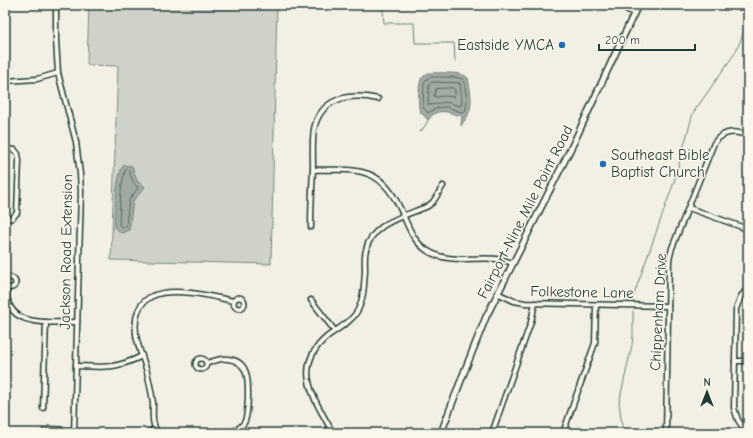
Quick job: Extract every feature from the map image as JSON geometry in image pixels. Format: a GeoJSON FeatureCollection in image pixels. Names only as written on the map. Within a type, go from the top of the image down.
{"type":"FeatureCollection","features":[{"type":"Feature","properties":{"kind":"main road","name":"Fairport-Nine Mile Point Road"},"geometry":{"type":"LineString","coordinates":[[442,433],[474,347],[497,293],[574,142],[638,5]]}},
{"type":"Feature","properties":{"kind":"street","name":"Jackson Road Extension"},"geometry":{"type":"LineString","coordinates":[[56,5],[58,74],[76,142],[81,192],[74,431]]}},
{"type":"Feature","properties":{"kind":"street"},"geometry":{"type":"LineString","coordinates":[[617,5],[634,13]]}},
{"type":"Feature","properties":{"kind":"street"},"geometry":{"type":"LineString","coordinates":[[5,81],[37,79],[58,74]]}},
{"type":"Feature","properties":{"kind":"street"},"geometry":{"type":"LineString","coordinates":[[311,227],[315,127],[319,116],[325,108],[336,100],[347,97],[378,99]]}},
{"type":"Feature","properties":{"kind":"street","name":"Chippenham Drive"},"geometry":{"type":"LineString","coordinates":[[666,433],[670,255],[714,143],[721,136],[730,132],[739,132],[748,136]]}},
{"type":"Feature","properties":{"kind":"street"},"geometry":{"type":"LineString","coordinates":[[5,149],[15,150],[18,154],[19,160],[18,209],[14,217],[5,219]]}},
{"type":"Feature","properties":{"kind":"street"},"geometry":{"type":"LineString","coordinates":[[313,170],[356,170],[373,176],[387,186],[394,195],[416,241],[429,252],[437,256],[454,259],[502,260],[512,263]]}},
{"type":"Feature","properties":{"kind":"street"},"geometry":{"type":"LineString","coordinates":[[333,433],[310,391],[308,369],[312,354],[321,342],[350,319],[358,310],[364,293],[366,251],[371,238],[382,226],[428,206],[433,202],[443,186]]}},
{"type":"Feature","properties":{"kind":"street"},"geometry":{"type":"LineString","coordinates":[[689,208],[742,226],[748,230]]}},
{"type":"Feature","properties":{"kind":"street"},"geometry":{"type":"LineString","coordinates":[[5,280],[10,277],[14,278],[16,282],[12,288],[6,286],[8,302],[13,311],[18,315],[32,321],[78,322]]}},
{"type":"Feature","properties":{"kind":"street"},"geometry":{"type":"LineString","coordinates":[[746,433],[738,420],[734,408],[736,309],[741,296],[748,288]]}},
{"type":"Feature","properties":{"kind":"street"},"geometry":{"type":"LineString","coordinates":[[147,433],[156,431],[152,392],[137,341],[136,321],[142,304],[150,296],[161,293],[186,293],[234,301]]}},
{"type":"Feature","properties":{"kind":"street","name":"Folkestone Lane"},"geometry":{"type":"LineString","coordinates":[[497,293],[517,302],[668,306]]}},
{"type":"Feature","properties":{"kind":"street"},"geometry":{"type":"LineString","coordinates":[[311,300],[334,331]]}},
{"type":"Feature","properties":{"kind":"street"},"geometry":{"type":"LineString","coordinates":[[492,433],[529,328],[535,303]]}},
{"type":"Feature","properties":{"kind":"street"},"geometry":{"type":"LineString","coordinates":[[563,433],[595,343],[596,305]]}},
{"type":"Feature","properties":{"kind":"street"},"geometry":{"type":"LineString","coordinates":[[43,408],[46,322]]}},
{"type":"Feature","properties":{"kind":"street"},"geometry":{"type":"LineString","coordinates":[[76,366],[112,367],[126,364],[142,356]]}},
{"type":"Feature","properties":{"kind":"street"},"geometry":{"type":"LineString","coordinates":[[207,363],[228,359],[239,363],[247,374],[248,384],[246,418],[237,430],[225,433]]}},
{"type":"Feature","properties":{"kind":"street"},"geometry":{"type":"LineString","coordinates":[[735,361],[748,361]]}},
{"type":"Feature","properties":{"kind":"street"},"geometry":{"type":"LineString","coordinates":[[43,433],[49,429],[74,431]]}},
{"type":"Feature","properties":{"kind":"shaded area"},"geometry":{"type":"Polygon","coordinates":[[[89,5],[277,5],[271,264],[111,260],[118,66],[87,65],[89,5]]]}},
{"type":"Feature","properties":{"kind":"water"},"geometry":{"type":"Polygon","coordinates":[[[428,73],[455,73],[461,74],[468,78],[471,104],[468,116],[461,126],[462,116],[448,112],[440,112],[432,115],[428,120],[421,112],[418,100],[420,82],[421,79],[428,73]]]}},
{"type":"Feature","properties":{"kind":"water"},"geometry":{"type":"Polygon","coordinates":[[[124,165],[132,166],[137,181],[145,187],[133,201],[129,230],[121,233],[114,227],[115,204],[119,176],[124,165]]]}},
{"type":"Feature","properties":{"kind":"waterway"},"geometry":{"type":"LineString","coordinates":[[380,5],[383,10],[384,23],[414,23],[415,43],[454,43],[455,61]]}},
{"type":"Feature","properties":{"kind":"waterway"},"geometry":{"type":"LineString","coordinates":[[632,300],[674,182],[693,113],[735,53],[748,23]]}},
{"type":"Feature","properties":{"kind":"waterway"},"geometry":{"type":"LineString","coordinates":[[420,132],[428,120]]}},
{"type":"Feature","properties":{"kind":"waterway"},"geometry":{"type":"LineString","coordinates":[[625,433],[622,426],[619,403],[632,345],[633,311]]}},
{"type":"Feature","properties":{"kind":"place","name":"Eastside YMCA"},"geometry":{"type":"Point","coordinates":[562,45]}},
{"type":"Feature","properties":{"kind":"place","name":"Southeast Bible Baptist Church"},"geometry":{"type":"Point","coordinates":[603,164]}}]}
